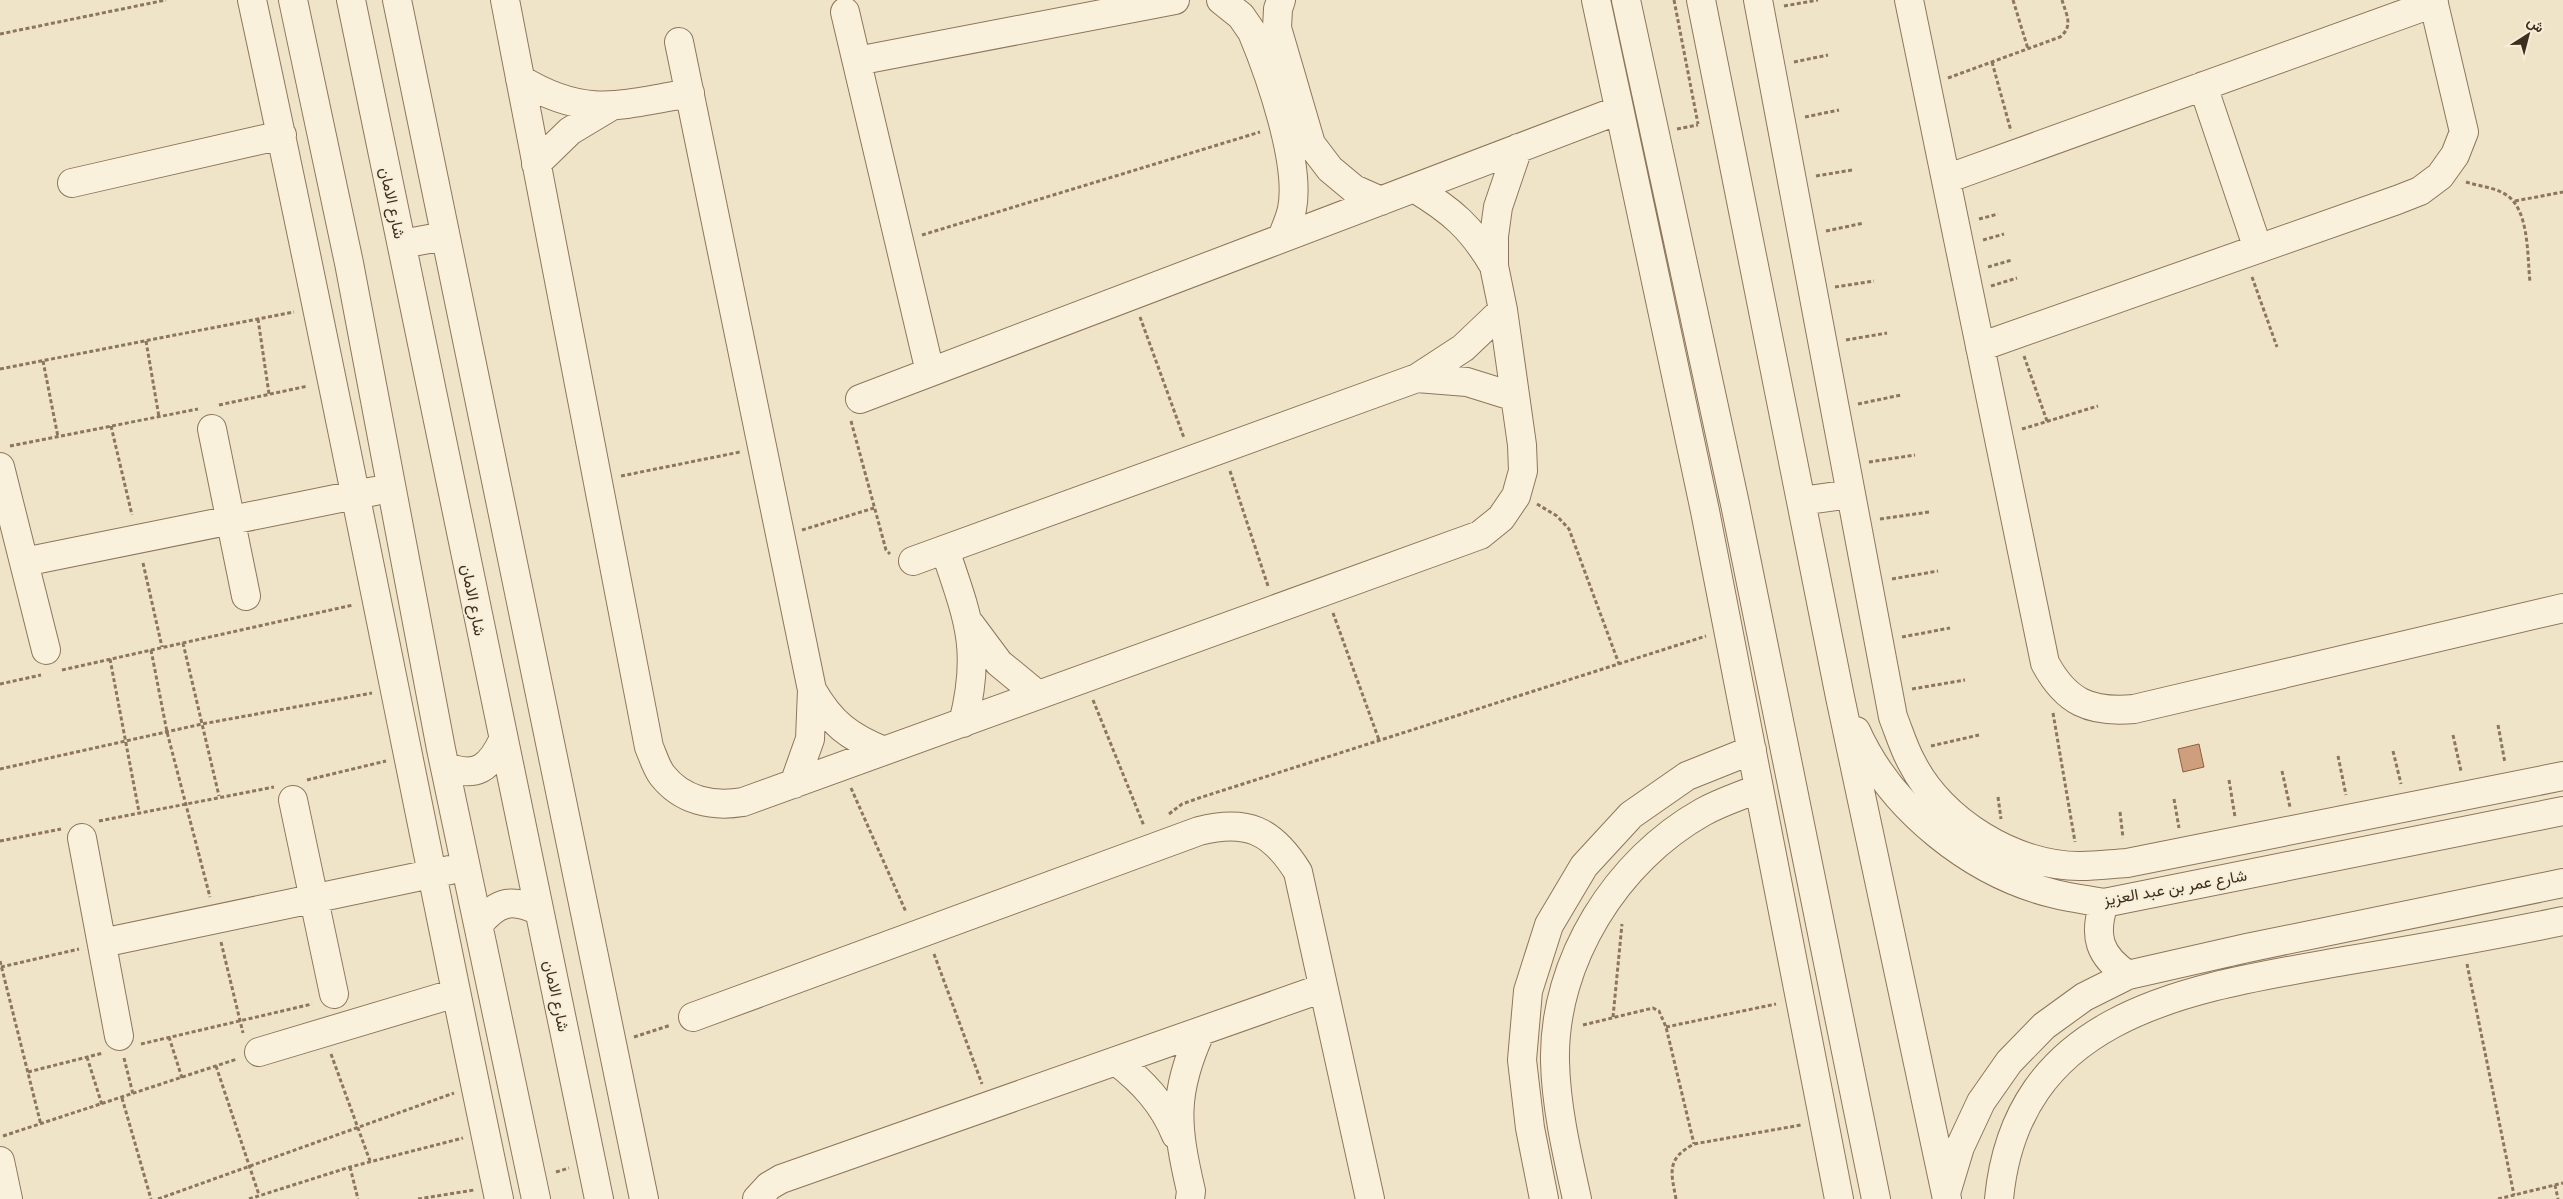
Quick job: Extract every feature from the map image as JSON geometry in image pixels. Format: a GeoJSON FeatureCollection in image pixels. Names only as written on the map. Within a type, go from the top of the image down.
{"type":"FeatureCollection","features":[{"type":"Feature","properties":{"kind":"street"},"geometry":{"type":"LineString","coordinates":[[252,0],[321,318],[431,874],[498,1192]]}},
{"type":"Feature","properties":{"kind":"street"},"geometry":{"type":"LineString","coordinates":[[293,0],[361,323],[445,766],[479,924],[489,985],[534,1189]]}},
{"type":"Feature","properties":{"kind":"street","name":"شارع الامان"},"geometry":{"type":"LineString","coordinates":[[351,0],[599,1199]]}},
{"type":"Feature","properties":{"kind":"street"},"geometry":{"type":"LineString","coordinates":[[397,0],[612,1045],[637,1198]]}},
{"type":"Feature","properties":{"kind":"street"},"geometry":{"type":"LineString","coordinates":[[505,0],[649,747],[662,774],[678,791],[701,802],[723,805],[743,802],[842,767],[1480,534],[1501,518],[1516,496],[1523,471],[1522,445],[1494,266],[1494,236],[1498,207],[1518,148]]}},
{"type":"Feature","properties":{"kind":"street"},"geometry":{"type":"LineString","coordinates":[[857,61],[1175,0]]}},
{"type":"Feature","properties":{"kind":"street"},"geometry":{"type":"LineString","coordinates":[[1221,0],[1241,16],[1252,32],[1282,125],[1294,178],[1292,209],[1282,238]]}},
{"type":"Feature","properties":{"kind":"street"},"geometry":{"type":"LineString","coordinates":[[1281,0],[1278,9],[1277,28],[1311,144],[1330,169],[1354,189],[1381,200]]}},
{"type":"Feature","properties":{"kind":"street"},"geometry":{"type":"LineString","coordinates":[[1596,0],[1705,511],[1839,1199]]}},
{"type":"Feature","properties":{"kind":"street"},"geometry":{"type":"LineString","coordinates":[[1626,0],[1734,504],[1876,1199]]}},
{"type":"Feature","properties":{"kind":"street"},"geometry":{"type":"LineString","coordinates":[[1702,0],[1840,697],[1946,1196]]}},
{"type":"Feature","properties":{"kind":"street"},"geometry":{"type":"LineString","coordinates":[[1909,0],[2045,663],[2054,680],[2067,694],[2084,704],[2112,711],[2134,709],[2563,608]]}},
{"type":"Feature","properties":{"kind":"street"},"geometry":{"type":"LineString","coordinates":[[1946,179],[2433,1],[2464,132],[2455,155],[2440,176],[2420,190],[2397,200],[1980,347]]}},
{"type":"Feature","properties":{"kind":"street"},"geometry":{"type":"LineString","coordinates":[[1759,5],[1893,717],[1912,765],[1942,805],[1982,838],[2029,858],[2079,866],[2126,862],[2189,848],[2563,776]]}},
{"type":"Feature","properties":{"kind":"street"},"geometry":{"type":"LineString","coordinates":[[846,12],[930,372]]}},
{"type":"Feature","properties":{"kind":"street"},"geometry":{"type":"LineString","coordinates":[[679,42],[812,690],[810,738],[794,784]]}},
{"type":"Feature","properties":{"kind":"street"},"geometry":{"type":"LineString","coordinates":[[520,79],[540,91],[562,100],[610,107],[690,93]]}},
{"type":"Feature","properties":{"kind":"street"},"geometry":{"type":"LineString","coordinates":[[2203,86],[2250,251]]}},
{"type":"Feature","properties":{"kind":"street"},"geometry":{"type":"LineString","coordinates":[[536,164],[570,131],[610,107]]}},
{"type":"Feature","properties":{"kind":"street"},"geometry":{"type":"LineString","coordinates":[[860,399],[1620,110]]}},
{"type":"Feature","properties":{"kind":"street"},"geometry":{"type":"LineString","coordinates":[[72,183],[282,134]]}},
{"type":"Feature","properties":{"kind":"street"},"geometry":{"type":"LineString","coordinates":[[1414,188],[1462,221],[1480,242],[1494,266]]}},
{"type":"Feature","properties":{"kind":"street"},"geometry":{"type":"LineString","coordinates":[[402,244],[445,236]]}},
{"type":"Feature","properties":{"kind":"street"},"geometry":{"type":"LineString","coordinates":[[913,561],[1417,378],[1463,348],[1502,310]]}},
{"type":"Feature","properties":{"kind":"street"},"geometry":{"type":"LineString","coordinates":[[321,318],[361,323]]}},
{"type":"Feature","properties":{"kind":"street"},"geometry":{"type":"LineString","coordinates":[[1417,378],[1467,382],[1515,397]]}},
{"type":"Feature","properties":{"kind":"street"},"geometry":{"type":"LineString","coordinates":[[212,414],[230,520],[246,596]]}},
{"type":"Feature","properties":{"kind":"street"},"geometry":{"type":"LineString","coordinates":[[0,467],[49,665]]}},
{"type":"Feature","properties":{"kind":"street"},"geometry":{"type":"LineString","coordinates":[[24,562],[391,487]]}},
{"type":"Feature","properties":{"kind":"street"},"geometry":{"type":"LineString","coordinates":[[1801,501],[1851,494]]}},
{"type":"Feature","properties":{"kind":"street"},"geometry":{"type":"LineString","coordinates":[[1705,511],[1734,504]]}},
{"type":"Feature","properties":{"kind":"street"},"geometry":{"type":"LineString","coordinates":[[945,550],[969,622],[972,673],[963,722]]}},
{"type":"Feature","properties":{"kind":"street"},"geometry":{"type":"LineString","coordinates":[[969,622],[999,663],[1038,695]]}},
{"type":"Feature","properties":{"kind":"street"},"geometry":{"type":"LineString","coordinates":[[812,690],[824,711],[841,728],[861,742],[884,751]]}},
{"type":"Feature","properties":{"kind":"street","name":"شارع عمر بن عبد العزيز"},"geometry":{"type":"LineString","coordinates":[[1840,697],[1861,742],[1889,785],[1923,822],[1963,853],[2007,877],[2054,894],[2104,903],[2563,811]]}},
{"type":"Feature","properties":{"kind":"street"},"geometry":{"type":"LineString","coordinates":[[445,766],[466,772],[484,767],[496,755],[503,740]]}},
{"type":"Feature","properties":{"kind":"street"},"geometry":{"type":"LineString","coordinates":[[1544,1199],[1530,1128],[1522,1060],[1528,991],[1549,925],[1584,866],[1631,816],[1687,776],[1752,750]]}},
{"type":"Feature","properties":{"kind":"street"},"geometry":{"type":"LineString","coordinates":[[1576,1199],[1561,1122],[1555,1062],[1556,1031],[1562,1001],[1581,944],[1612,891],[1653,847],[1703,812],[1759,788]]}},
{"type":"Feature","properties":{"kind":"street"},"geometry":{"type":"LineString","coordinates":[[291,789],[314,899],[325,998]]}},
{"type":"Feature","properties":{"kind":"street"},"geometry":{"type":"LineString","coordinates":[[693,1017],[1152,848],[1222,825],[1246,827],[1268,836],[1285,852],[1298,872],[1370,1199]]}},
{"type":"Feature","properties":{"kind":"street"},"geometry":{"type":"LineString","coordinates":[[83,829],[120,1042]]}},
{"type":"Feature","properties":{"kind":"street"},"geometry":{"type":"LineString","coordinates":[[2189,848],[2202,884]]}},
{"type":"Feature","properties":{"kind":"street"},"geometry":{"type":"LineString","coordinates":[[102,944],[466,867]]}},
{"type":"Feature","properties":{"kind":"street"},"geometry":{"type":"LineString","coordinates":[[1946,1196],[1964,1138],[1981,1102],[2009,1062],[2044,1026],[2084,997],[2128,975],[2247,948],[2563,883]]}},
{"type":"Feature","properties":{"kind":"street"},"geometry":{"type":"LineString","coordinates":[[2470,901],[2470,939]]}},
{"type":"Feature","properties":{"kind":"street"},"geometry":{"type":"LineString","coordinates":[[479,924],[494,907],[510,903],[528,906],[539,911]]}},
{"type":"Feature","properties":{"kind":"street"},"geometry":{"type":"LineString","coordinates":[[2104,903],[2098,919],[2098,936],[2104,952],[2114,966],[2128,975]]}},
{"type":"Feature","properties":{"kind":"street"},"geometry":{"type":"LineString","coordinates":[[1999,1199],[2001,1177],[2009,1144],[2023,1112],[2041,1083],[2064,1057],[2090,1035],[2120,1018],[2185,994],[2254,977],[2563,921]]}},
{"type":"Feature","properties":{"kind":"street"},"geometry":{"type":"LineString","coordinates":[[2247,948],[2254,977]]}},
{"type":"Feature","properties":{"kind":"street"},"geometry":{"type":"LineString","coordinates":[[1798,986],[1829,968]]}},
{"type":"Feature","properties":{"kind":"street"},"geometry":{"type":"LineString","coordinates":[[757,1199],[769,1186],[781,1179],[1323,988]]}},
{"type":"Feature","properties":{"kind":"street"},"geometry":{"type":"LineString","coordinates":[[253,1054],[456,993]]}},
{"type":"Feature","properties":{"kind":"street"},"geometry":{"type":"LineString","coordinates":[[1190,1199],[1179,1140],[1178,1113],[1181,1085],[1188,1058],[1201,1031]]}},
{"type":"Feature","properties":{"kind":"street"},"geometry":{"type":"LineString","coordinates":[[1116,1061],[1137,1077],[1155,1096],[1169,1117],[1179,1140]]}},
{"type":"Feature","properties":{"kind":"street"},"geometry":{"type":"LineString","coordinates":[[0,1161],[8,1199]]}},
{"type":"Feature","properties":{"kind":"path"},"geometry":{"type":"LineString","coordinates":[[0,34],[166,0]]}},
{"type":"Feature","properties":{"kind":"path"},"geometry":{"type":"LineString","coordinates":[[1674,0],[1698,124]]}},
{"type":"Feature","properties":{"kind":"path"},"geometry":{"type":"LineString","coordinates":[[1759,5],[1818,0]]}},
{"type":"Feature","properties":{"kind":"path"},"geometry":{"type":"LineString","coordinates":[[2013,0],[2028,49]]}},
{"type":"Feature","properties":{"kind":"path"},"geometry":{"type":"LineString","coordinates":[[1926,86],[2060,37],[2065,33],[2069,21],[2062,0]]}},
{"type":"Feature","properties":{"kind":"path"},"geometry":{"type":"LineString","coordinates":[[1771,67],[1828,55]]}},
{"type":"Feature","properties":{"kind":"path"},"geometry":{"type":"LineString","coordinates":[[1992,62],[2017,153]]}},
{"type":"Feature","properties":{"kind":"path"},"geometry":{"type":"LineString","coordinates":[[1781,122],[1839,110]]}},
{"type":"Feature","properties":{"kind":"path"},"geometry":{"type":"LineString","coordinates":[[1655,134],[1725,118]]}},
{"type":"Feature","properties":{"kind":"path"},"geometry":{"type":"LineString","coordinates":[[900,242],[1282,125]]}},
{"type":"Feature","properties":{"kind":"path"},"geometry":{"type":"LineString","coordinates":[[1792,180],[1852,170]]}},
{"type":"Feature","properties":{"kind":"path"},"geometry":{"type":"LineString","coordinates":[[2440,176],[2502,192],[2515,201],[2521,211],[2530,282]]}},
{"type":"Feature","properties":{"kind":"path"},"geometry":{"type":"LineString","coordinates":[[2515,201],[2563,192]]}},
{"type":"Feature","properties":{"kind":"path"},"geometry":{"type":"LineString","coordinates":[[1803,236],[1864,222]]}},
{"type":"Feature","properties":{"kind":"path"},"geometry":{"type":"LineString","coordinates":[[2250,251],[2277,347]]}},
{"type":"Feature","properties":{"kind":"path"},"geometry":{"type":"LineString","coordinates":[[1813,291],[1874,281]]}},
{"type":"Feature","properties":{"kind":"path"},"geometry":{"type":"LineString","coordinates":[[1132,295],[1192,460]]}},
{"type":"Feature","properties":{"kind":"path"},"geometry":{"type":"LineString","coordinates":[[0,369],[258,319],[321,318]]}},
{"type":"Feature","properties":{"kind":"path"},"geometry":{"type":"LineString","coordinates":[[258,319],[269,394]]}},
{"type":"Feature","properties":{"kind":"path"},"geometry":{"type":"LineString","coordinates":[[1823,344],[1887,333]]}},
{"type":"Feature","properties":{"kind":"path"},"geometry":{"type":"LineString","coordinates":[[2016,334],[2048,422]]}},
{"type":"Feature","properties":{"kind":"path"},"geometry":{"type":"LineString","coordinates":[[146,341],[158,417]]}},
{"type":"Feature","properties":{"kind":"path"},"geometry":{"type":"LineString","coordinates":[[43,361],[58,437]]}},
{"type":"Feature","properties":{"kind":"path"},"geometry":{"type":"LineString","coordinates":[[0,448],[158,417],[212,414],[269,394],[334,381]]}},
{"type":"Feature","properties":{"kind":"path"},"geometry":{"type":"LineString","coordinates":[[1835,409],[1901,394]]}},
{"type":"Feature","properties":{"kind":"path"},"geometry":{"type":"LineString","coordinates":[[860,399],[854,408],[851,422],[886,550],[899,560],[913,561]]}},
{"type":"Feature","properties":{"kind":"path"},"geometry":{"type":"LineString","coordinates":[[1998,436],[2098,406]]}},
{"type":"Feature","properties":{"kind":"path"},"geometry":{"type":"LineString","coordinates":[[598,481],[762,448]]}},
{"type":"Feature","properties":{"kind":"path"},"geometry":{"type":"LineString","coordinates":[[1222,449],[1275,609]]}},
{"type":"Feature","properties":{"kind":"path"},"geometry":{"type":"LineString","coordinates":[[1846,466],[1915,455]]}},
{"type":"Feature","properties":{"kind":"path"},"geometry":{"type":"LineString","coordinates":[[1516,496],[1544,507],[1569,529],[1619,664]]}},
{"type":"Feature","properties":{"kind":"path"},"geometry":{"type":"LineString","coordinates":[[780,537],[874,508]]}},
{"type":"Feature","properties":{"kind":"path"},"geometry":{"type":"LineString","coordinates":[[1857,522],[1929,512]]}},
{"type":"Feature","properties":{"kind":"path"},"geometry":{"type":"LineString","coordinates":[[1868,584],[1938,571]]}},
{"type":"Feature","properties":{"kind":"path"},"geometry":{"type":"LineString","coordinates":[[1325,591],[1379,740]]}},
{"type":"Feature","properties":{"kind":"path"},"geometry":{"type":"LineString","coordinates":[[0,684],[49,665],[110,659],[377,599]]}},
{"type":"Feature","properties":{"kind":"path"},"geometry":{"type":"LineString","coordinates":[[1879,641],[1950,628]]}},
{"type":"Feature","properties":{"kind":"path"},"geometry":{"type":"LineString","coordinates":[[1168,815],[1182,804],[1199,798],[1728,629]]}},
{"type":"Feature","properties":{"kind":"path"},"geometry":{"type":"LineString","coordinates":[[183,643],[219,796]]}},
{"type":"Feature","properties":{"kind":"path"},"geometry":{"type":"LineString","coordinates":[[0,1138],[253,1054],[240,1021],[185,804],[167,732],[151,650]]}},
{"type":"Feature","properties":{"kind":"path"},"geometry":{"type":"LineString","coordinates":[[110,659],[139,812]]}},
{"type":"Feature","properties":{"kind":"path"},"geometry":{"type":"LineString","coordinates":[[1085,678],[1152,848]]}},
{"type":"Feature","properties":{"kind":"path"},"geometry":{"type":"LineString","coordinates":[[1889,693],[1965,680]]}},
{"type":"Feature","properties":{"kind":"path"},"geometry":{"type":"LineString","coordinates":[[0,769],[202,724],[394,689]]}},
{"type":"Feature","properties":{"kind":"path"},"geometry":{"type":"LineString","coordinates":[[2053,712],[2079,866]]}},
{"type":"Feature","properties":{"kind":"path"},"geometry":{"type":"LineString","coordinates":[[2498,725],[2509,787]]}},
{"type":"Feature","properties":{"kind":"path"},"geometry":{"type":"LineString","coordinates":[[1907,751],[1979,735]]}},
{"type":"Feature","properties":{"kind":"path"},"geometry":{"type":"LineString","coordinates":[[2453,735],[2467,795]]}},
{"type":"Feature","properties":{"kind":"path"},"geometry":{"type":"LineString","coordinates":[[2393,751],[2407,806]]}},
{"type":"Feature","properties":{"kind":"path"},"geometry":{"type":"LineString","coordinates":[[0,841],[83,829],[139,812],[219,796],[291,789],[408,755]]}},
{"type":"Feature","properties":{"kind":"path"},"geometry":{"type":"LineString","coordinates":[[2338,756],[2350,818]]}},
{"type":"Feature","properties":{"kind":"path"},"geometry":{"type":"LineString","coordinates":[[842,767],[921,933],[990,1106]]}},
{"type":"Feature","properties":{"kind":"path"},"geometry":{"type":"LineString","coordinates":[[2282,771],[2295,828]]}},
{"type":"Feature","properties":{"kind":"path"},"geometry":{"type":"LineString","coordinates":[[2229,780],[2239,839]]}},
{"type":"Feature","properties":{"kind":"path"},"geometry":{"type":"LineString","coordinates":[[2174,800],[2189,848]]}},
{"type":"Feature","properties":{"kind":"path"},"geometry":{"type":"LineString","coordinates":[[1613,1017],[1622,922]]}},
{"type":"Feature","properties":{"kind":"path"},"geometry":{"type":"LineString","coordinates":[[2470,939],[2514,1195]]}},
{"type":"Feature","properties":{"kind":"path"},"geometry":{"type":"LineString","coordinates":[[1,967],[102,944]]}},
{"type":"Feature","properties":{"kind":"path"},"geometry":{"type":"LineString","coordinates":[[0,961],[41,1125]]}},
{"type":"Feature","properties":{"kind":"path"},"geometry":{"type":"LineString","coordinates":[[1666,1027],[1798,986]]}},
{"type":"Feature","properties":{"kind":"path"},"geometry":{"type":"LineString","coordinates":[[28,1072],[87,1057],[120,1042],[169,1037],[240,1021],[325,998]]}},
{"type":"Feature","properties":{"kind":"path"},"geometry":{"type":"LineString","coordinates":[[1556,1031],[1653,1008],[1659,1011],[1666,1027],[1694,1144]]}},
{"type":"Feature","properties":{"kind":"path"},"geometry":{"type":"LineString","coordinates":[[612,1045],[693,1017]]}},
{"type":"Feature","properties":{"kind":"path"},"geometry":{"type":"LineString","coordinates":[[324,1032],[370,1161]]}},
{"type":"Feature","properties":{"kind":"path"},"geometry":{"type":"LineString","coordinates":[[169,1037],[182,1078]]}},
{"type":"Feature","properties":{"kind":"path"},"geometry":{"type":"LineString","coordinates":[[120,1042],[133,1094]]}},
{"type":"Feature","properties":{"kind":"path"},"geometry":{"type":"LineString","coordinates":[[87,1057],[102,1105]]}},
{"type":"Feature","properties":{"kind":"path"},"geometry":{"type":"LineString","coordinates":[[216,1066],[259,1195]]}},
{"type":"Feature","properties":{"kind":"path"},"geometry":{"type":"LineString","coordinates":[[158,1199],[476,1085]]}},
{"type":"Feature","properties":{"kind":"path"},"geometry":{"type":"LineString","coordinates":[[122,1098],[151,1199]]}},
{"type":"Feature","properties":{"kind":"path"},"geometry":{"type":"LineString","coordinates":[[1676,1199],[1670,1169],[1676,1158],[1694,1144],[1824,1120]]}},
{"type":"Feature","properties":{"kind":"path"},"geometry":{"type":"LineString","coordinates":[[249,1199],[370,1161],[485,1132]]}},
{"type":"Feature","properties":{"kind":"path"},"geometry":{"type":"LineString","coordinates":[[534,1189],[591,1162]]}},
{"type":"Feature","properties":{"kind":"path"},"geometry":{"type":"LineString","coordinates":[[350,1167],[358,1199]]}},
{"type":"Feature","properties":{"kind":"path"},"geometry":{"type":"LineString","coordinates":[[2498,1199],[2563,1183]]}},
{"type":"Feature","properties":{"kind":"path"},"geometry":{"type":"LineString","coordinates":[[2555,1185],[2558,1199]]}},
{"type":"Feature","properties":{"kind":"path"},"geometry":{"type":"LineString","coordinates":[[418,1199],[498,1192]]}},
{"type":"Feature","properties":{"kind":"building"},"geometry":{"type":"Polygon","coordinates":[[[2199,744],[2204,767],[2183,772],[2178,749],[2199,744]]]}}]}
